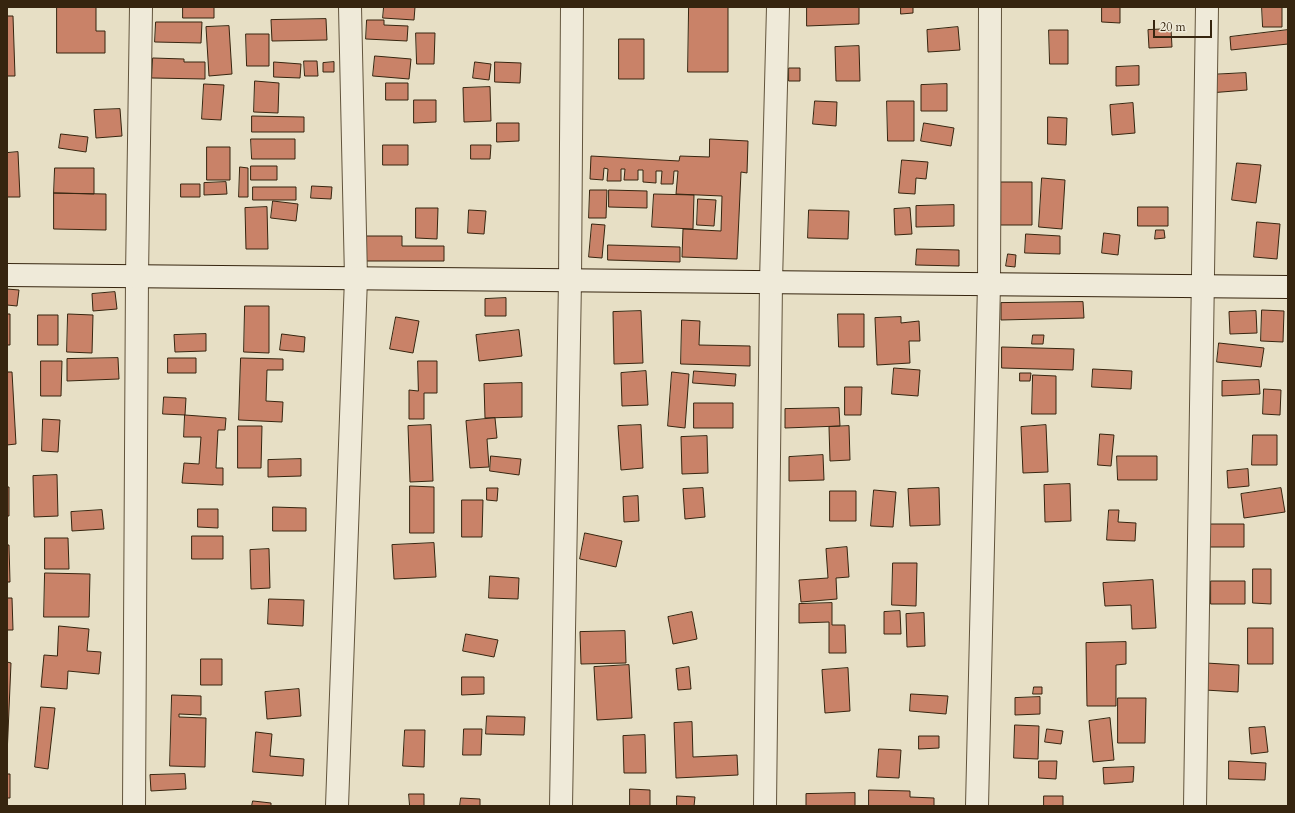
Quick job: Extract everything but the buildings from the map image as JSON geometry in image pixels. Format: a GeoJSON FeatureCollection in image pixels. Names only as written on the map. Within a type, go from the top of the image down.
{"type":"FeatureCollection","features":[{"type":"Feature","properties":{"kind":"street"},"geometry":{"type":"LineString","coordinates":[[134,806],[137,276],[141,7]]}},
{"type":"Feature","properties":{"kind":"street"},"geometry":{"type":"LineString","coordinates":[[337,806],[356,278],[350,7]]}},
{"type":"Feature","properties":{"kind":"street"},"geometry":{"type":"LineString","coordinates":[[561,806],[570,280],[572,7]]}},
{"type":"Feature","properties":{"kind":"street"},"geometry":{"type":"LineString","coordinates":[[765,806],[771,282],[778,7]]}},
{"type":"Feature","properties":{"kind":"street"},"geometry":{"type":"LineString","coordinates":[[977,806],[989,284],[990,7]]}},
{"type":"Feature","properties":{"kind":"street"},"geometry":{"type":"LineString","coordinates":[[1195,806],[1207,7]]}},
{"type":"Feature","properties":{"kind":"street"},"geometry":{"type":"LineString","coordinates":[[7,275],[1288,287]]}}]}
